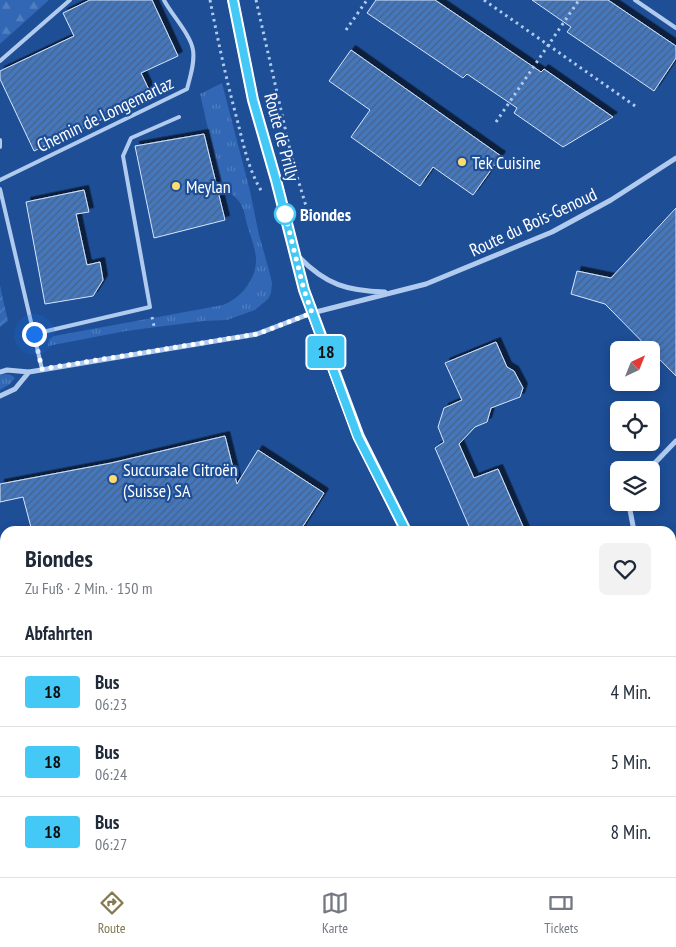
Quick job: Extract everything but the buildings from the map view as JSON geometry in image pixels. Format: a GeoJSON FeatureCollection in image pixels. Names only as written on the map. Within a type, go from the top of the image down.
{"type":"FeatureCollection","features":[{"type":"Feature","properties":{"kind":"main road","name":"Route de Prilly"},"geometry":{"type":"LineString","coordinates":[[233,0],[253,100],[312,313],[358,437],[403,526]]}},
{"type":"Feature","properties":{"kind":"street","name":"Route du Bois-Genoud"},"geometry":{"type":"LineString","coordinates":[[0,372],[7,370],[29,372],[257,334],[312,313],[426,284],[552,232],[611,200],[676,158]]}},
{"type":"Feature","properties":{"kind":"street","name":"Route du Bois-Genoud"},"geometry":{"type":"LineString","coordinates":[[295,253],[306,265],[327,281],[359,291],[393,292]]}},
{"type":"Feature","properties":{"kind":"street"},"geometry":{"type":"LineString","coordinates":[[0,396],[15,389],[29,372]]}},
{"type":"Feature","properties":{"kind":"street"},"geometry":{"type":"LineString","coordinates":[[656,461],[676,440]]}},
{"type":"Feature","properties":{"kind":"street"},"geometry":{"type":"LineString","coordinates":[[630,511],[633,526]]}},
{"type":"Feature","properties":{"kind":"lane"},"geometry":{"type":"LineString","coordinates":[[0,61],[70,0]]}},
{"type":"Feature","properties":{"kind":"lane","name":"Chemin de Longemarlaz"},"geometry":{"type":"LineString","coordinates":[[0,180],[187,89],[193,50],[184,30],[164,0]]}},
{"type":"Feature","properties":{"kind":"lane"},"geometry":{"type":"LineString","coordinates":[[635,0],[676,28]]}},
{"type":"Feature","properties":{"kind":"lane"},"geometry":{"type":"LineString","coordinates":[[34,334],[150,307],[123,156],[132,138],[179,117]]}},
{"type":"Feature","properties":{"kind":"lane"},"geometry":{"type":"LineString","coordinates":[[0,140],[0,146]]}},
{"type":"Feature","properties":{"kind":"lane"},"geometry":{"type":"LineString","coordinates":[[0,189],[42,369]]}},
{"type":"Feature","properties":{"kind":"path"},"geometry":{"type":"LineString","coordinates":[[210,0],[248,160]]}},
{"type":"Feature","properties":{"kind":"path"},"geometry":{"type":"LineString","coordinates":[[256,0],[293,163],[309,216]]}},
{"type":"Feature","properties":{"kind":"path"},"geometry":{"type":"LineString","coordinates":[[346,30],[367,0]]}},
{"type":"Feature","properties":{"kind":"path"},"geometry":{"type":"LineString","coordinates":[[484,0],[638,108]]}},
{"type":"Feature","properties":{"kind":"path"},"geometry":{"type":"LineString","coordinates":[[496,122],[579,0]]}},
{"type":"Feature","properties":{"kind":"green space"},"geometry":{"type":"Polygon","coordinates":[[[0,0],[49,0],[0,44],[0,0]]]}},
{"type":"Feature","properties":{"kind":"green space"},"geometry":{"type":"Polygon","coordinates":[[[222,83],[272,283],[268,299],[255,310],[227,320],[126,331],[48,346],[49,340],[54,336],[223,305],[236,298],[247,287],[256,266],[254,246],[241,204],[229,192],[223,194],[200,94],[222,83]]]}},
{"type":"Feature","properties":{"kind":"green space"},"geometry":{"type":"Polygon","coordinates":[[[0,286],[8,321],[0,327],[0,286]]]}},
{"type":"Feature","properties":{"kind":"green space"},"geometry":{"type":"Polygon","coordinates":[[[7,374],[15,378],[10,384],[0,390],[0,375],[7,374]]]}},
{"type":"Feature","properties":{"kind":"bus line","name":"18"},"geometry":{"type":"LineString","coordinates":[[233,0],[253,100],[304,290],[358,437],[403,526]]}},
{"type":"Feature","properties":{"kind":"place","name":"Tek Cuisine"},"geometry":{"type":"Point","coordinates":[462,162]}},
{"type":"Feature","properties":{"kind":"place","name":"Meylan"},"geometry":{"type":"Point","coordinates":[176,186]}},
{"type":"Feature","properties":{"kind":"place","name":"Biondes"},"geometry":{"type":"Point","coordinates":[285,214]}},
{"type":"Feature","properties":{"kind":"place","name":"Succursale Citroën (Suisse) SA"},"geometry":{"type":"Point","coordinates":[113,479]}},
{"type":"Feature","properties":{"kind":"route"},"geometry":{"type":"LineString","coordinates":[[34,334],[42,369],[257,334],[312,313],[304,290],[285,214]]}}]}
